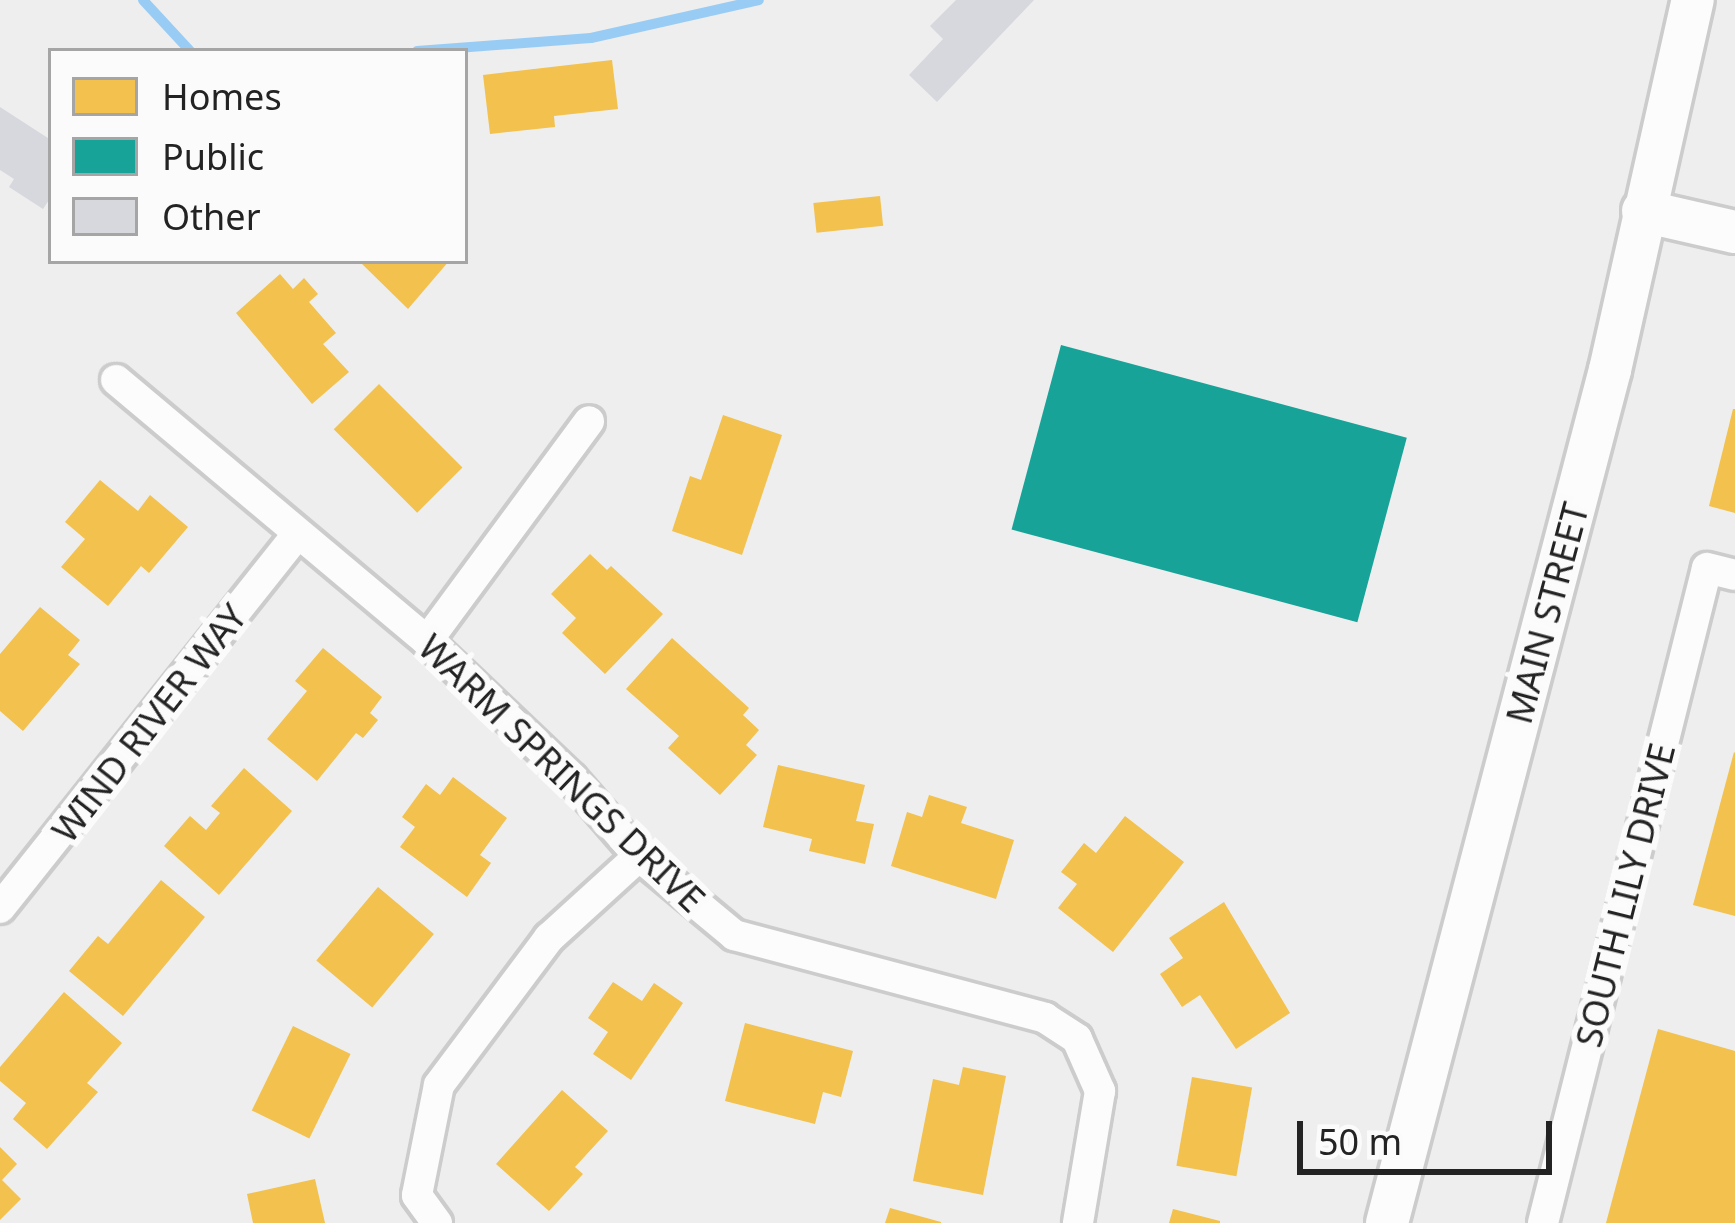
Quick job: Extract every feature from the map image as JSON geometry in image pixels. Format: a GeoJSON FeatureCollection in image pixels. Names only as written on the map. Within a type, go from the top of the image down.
{"type":"FeatureCollection","features":[{"type":"Feature","properties":{"kind":"main road","name":"MAIN STREET"},"geometry":{"type":"LineString","coordinates":[[1387,1223],[1610,370],[1693,0]]}},
{"type":"Feature","properties":{"kind":"main road"},"geometry":{"type":"LineString","coordinates":[[1643,211],[1735,232]]}},
{"type":"Feature","properties":{"kind":"street","name":"WARM SPRINGS DRIVE"},"geometry":{"type":"LineString","coordinates":[[116,380],[296,536],[427,641],[572,779],[639,856],[734,935],[1046,1018],[1078,1039],[1100,1091],[1078,1223]]}},
{"type":"Feature","properties":{"kind":"street"},"geometry":{"type":"LineString","coordinates":[[427,641],[589,421]]}},
{"type":"Feature","properties":{"kind":"street","name":"WIND RIVER WAY"},"geometry":{"type":"LineString","coordinates":[[0,908],[296,536]]}},
{"type":"Feature","properties":{"kind":"street","name":"SOUTH LILY DRIVE"},"geometry":{"type":"LineString","coordinates":[[1544,1223],[1721,571]]}},
{"type":"Feature","properties":{"kind":"street"},"geometry":{"type":"LineString","coordinates":[[437,1223],[417,1196],[439,1085],[549,938],[639,856]]}},
{"type":"Feature","properties":{"kind":"building: Homes"},"geometry":{"type":"Polygon","coordinates":[[[612,60],[618,109],[554,116],[555,127],[490,134],[483,75],[612,60]]]}},
{"type":"Feature","properties":{"kind":"building: Homes"},"geometry":{"type":"Polygon","coordinates":[[[880,196],[883,226],[817,233],[813,203],[880,196]]]}},
{"type":"Feature","properties":{"kind":"building: Homes"},"geometry":{"type":"Polygon","coordinates":[[[362,264],[446,264],[408,309],[362,264]]]}},
{"type":"Feature","properties":{"kind":"building: Homes"},"geometry":{"type":"Polygon","coordinates":[[[280,274],[293,289],[304,278],[318,294],[309,302],[336,333],[323,344],[349,372],[312,404],[236,313],[280,274]]]}},
{"type":"Feature","properties":{"kind":"building: Homes"},"geometry":{"type":"Polygon","coordinates":[[[379,384],[462,467],[417,513],[334,429],[379,384]]]}},
{"type":"Feature","properties":{"kind":"building: Homes"},"geometry":{"type":"Polygon","coordinates":[[[1735,409],[1735,513],[1709,506],[1735,409]]]}},
{"type":"Feature","properties":{"kind":"building: Homes"},"geometry":{"type":"Polygon","coordinates":[[[723,415],[782,435],[742,555],[672,531],[690,476],[701,480],[723,415]]]}},
{"type":"Feature","properties":{"kind":"building: Homes"},"geometry":{"type":"Polygon","coordinates":[[[100,480],[138,511],[150,495],[188,527],[149,573],[141,566],[108,606],[61,567],[85,539],[65,522],[100,480]]]}},
{"type":"Feature","properties":{"kind":"building: Homes"},"geometry":{"type":"Polygon","coordinates":[[[590,554],[607,570],[611,566],[663,614],[605,674],[562,633],[576,618],[551,594],[590,554]]]}},
{"type":"Feature","properties":{"kind":"building: Homes"},"geometry":{"type":"Polygon","coordinates":[[[40,607],[80,640],[68,655],[80,664],[23,731],[0,711],[0,654],[40,607]]]}},
{"type":"Feature","properties":{"kind":"building: Homes"},"geometry":{"type":"Polygon","coordinates":[[[672,638],[749,708],[743,715],[759,730],[746,745],[757,755],[720,795],[668,748],[679,736],[626,689],[672,638]]]}},
{"type":"Feature","properties":{"kind":"building: Homes"},"geometry":{"type":"Polygon","coordinates":[[[323,648],[382,697],[370,713],[378,720],[363,738],[356,733],[317,781],[267,739],[307,691],[295,681],[323,648]]]}},
{"type":"Feature","properties":{"kind":"building: Homes"},"geometry":{"type":"Polygon","coordinates":[[[1735,753],[1735,916],[1693,905],[1735,753]]]}},
{"type":"Feature","properties":{"kind":"building: Homes"},"geometry":{"type":"Polygon","coordinates":[[[778,765],[865,785],[856,821],[874,824],[865,864],[809,851],[812,839],[763,827],[778,765]]]}},
{"type":"Feature","properties":{"kind":"building: Homes"},"geometry":{"type":"Polygon","coordinates":[[[244,768],[292,811],[219,895],[164,846],[190,816],[206,830],[220,813],[211,806],[244,768]]]}},
{"type":"Feature","properties":{"kind":"building: Homes"},"geometry":{"type":"Polygon","coordinates":[[[453,777],[507,818],[480,855],[491,863],[467,897],[400,847],[415,827],[402,817],[426,784],[440,795],[453,777]]]}},
{"type":"Feature","properties":{"kind":"building: Homes"},"geometry":{"type":"Polygon","coordinates":[[[929,795],[967,807],[961,823],[1014,840],[996,899],[891,866],[907,812],[922,817],[929,795]]]}},
{"type":"Feature","properties":{"kind":"building: Homes"},"geometry":{"type":"Polygon","coordinates":[[[1125,816],[1184,862],[1113,952],[1058,908],[1077,884],[1061,872],[1084,843],[1096,853],[1125,816]]]}},
{"type":"Feature","properties":{"kind":"building: Homes"},"geometry":{"type":"Polygon","coordinates":[[[161,880],[205,917],[123,1016],[69,971],[98,936],[108,944],[161,880]]]}},
{"type":"Feature","properties":{"kind":"building: Homes"},"geometry":{"type":"Polygon","coordinates":[[[378,887],[434,934],[372,1007],[316,961],[378,887]]]}},
{"type":"Feature","properties":{"kind":"building: Homes"},"geometry":{"type":"Polygon","coordinates":[[[1224,902],[1290,1013],[1236,1049],[1200,995],[1182,1007],[1160,974],[1183,958],[1169,938],[1224,902]]]}},
{"type":"Feature","properties":{"kind":"building: Homes"},"geometry":{"type":"Polygon","coordinates":[[[613,982],[642,1001],[654,983],[683,1003],[631,1080],[593,1054],[608,1032],[588,1018],[613,982]]]}},
{"type":"Feature","properties":{"kind":"building: Homes"},"geometry":{"type":"Polygon","coordinates":[[[64,992],[122,1043],[87,1083],[98,1092],[47,1149],[13,1119],[26,1103],[0,1081],[0,1067],[64,992]]]}},
{"type":"Feature","properties":{"kind":"building: Homes"},"geometry":{"type":"Polygon","coordinates":[[[745,1023],[853,1051],[841,1097],[823,1092],[815,1124],[725,1101],[745,1023]]]}},
{"type":"Feature","properties":{"kind":"building: Homes"},"geometry":{"type":"Polygon","coordinates":[[[293,1026],[351,1054],[309,1139],[252,1110],[293,1026]]]}},
{"type":"Feature","properties":{"kind":"building: Homes"},"geometry":{"type":"Polygon","coordinates":[[[1658,1029],[1735,1051],[1735,1223],[1606,1223],[1658,1029]]]}},
{"type":"Feature","properties":{"kind":"building: Homes"},"geometry":{"type":"Polygon","coordinates":[[[963,1067],[1006,1076],[983,1195],[913,1181],[933,1079],[959,1085],[963,1067]]]}},
{"type":"Feature","properties":{"kind":"building: Homes"},"geometry":{"type":"Polygon","coordinates":[[[1192,1077],[1252,1088],[1236,1176],[1176,1166],[1192,1077]]]}},
{"type":"Feature","properties":{"kind":"building: Homes"},"geometry":{"type":"Polygon","coordinates":[[[562,1090],[608,1131],[575,1167],[583,1174],[549,1211],[496,1164],[562,1090]]]}},
{"type":"Feature","properties":{"kind":"building: Homes"},"geometry":{"type":"Polygon","coordinates":[[[0,1147],[17,1164],[2,1180],[21,1199],[0,1220],[0,1147]]]}},
{"type":"Feature","properties":{"kind":"building: Homes"},"geometry":{"type":"Polygon","coordinates":[[[315,1179],[325,1223],[253,1223],[247,1194],[315,1179]]]}},
{"type":"Feature","properties":{"kind":"building: Homes"},"geometry":{"type":"Polygon","coordinates":[[[890,1208],[941,1222],[941,1223],[885,1223],[890,1208]]]}},
{"type":"Feature","properties":{"kind":"building: Homes"},"geometry":{"type":"Polygon","coordinates":[[[1173,1209],[1220,1221],[1220,1223],[1169,1223],[1173,1209]]]}},
{"type":"Feature","properties":{"kind":"building: Public"},"geometry":{"type":"Polygon","coordinates":[[[1061,345],[1407,438],[1357,622],[1012,529],[1061,345]]]}},
{"type":"Feature","properties":{"kind":"building: Other"},"geometry":{"type":"Polygon","coordinates":[[[956,0],[1034,0],[937,102],[909,75],[943,39],[930,26],[956,0]]]}},
{"type":"Feature","properties":{"kind":"building: Other"},"geometry":{"type":"Polygon","coordinates":[[[0,107],[48,138],[48,202],[43,209],[9,187],[14,179],[0,170],[0,107]]]}},
{"type":"Feature","properties":{"kind":"waterway"},"geometry":{"type":"LineString","coordinates":[[143,0],[187,48]]}},
{"type":"Feature","properties":{"kind":"waterway"},"geometry":{"type":"LineString","coordinates":[[457,48],[591,38],[759,0]]}}]}
